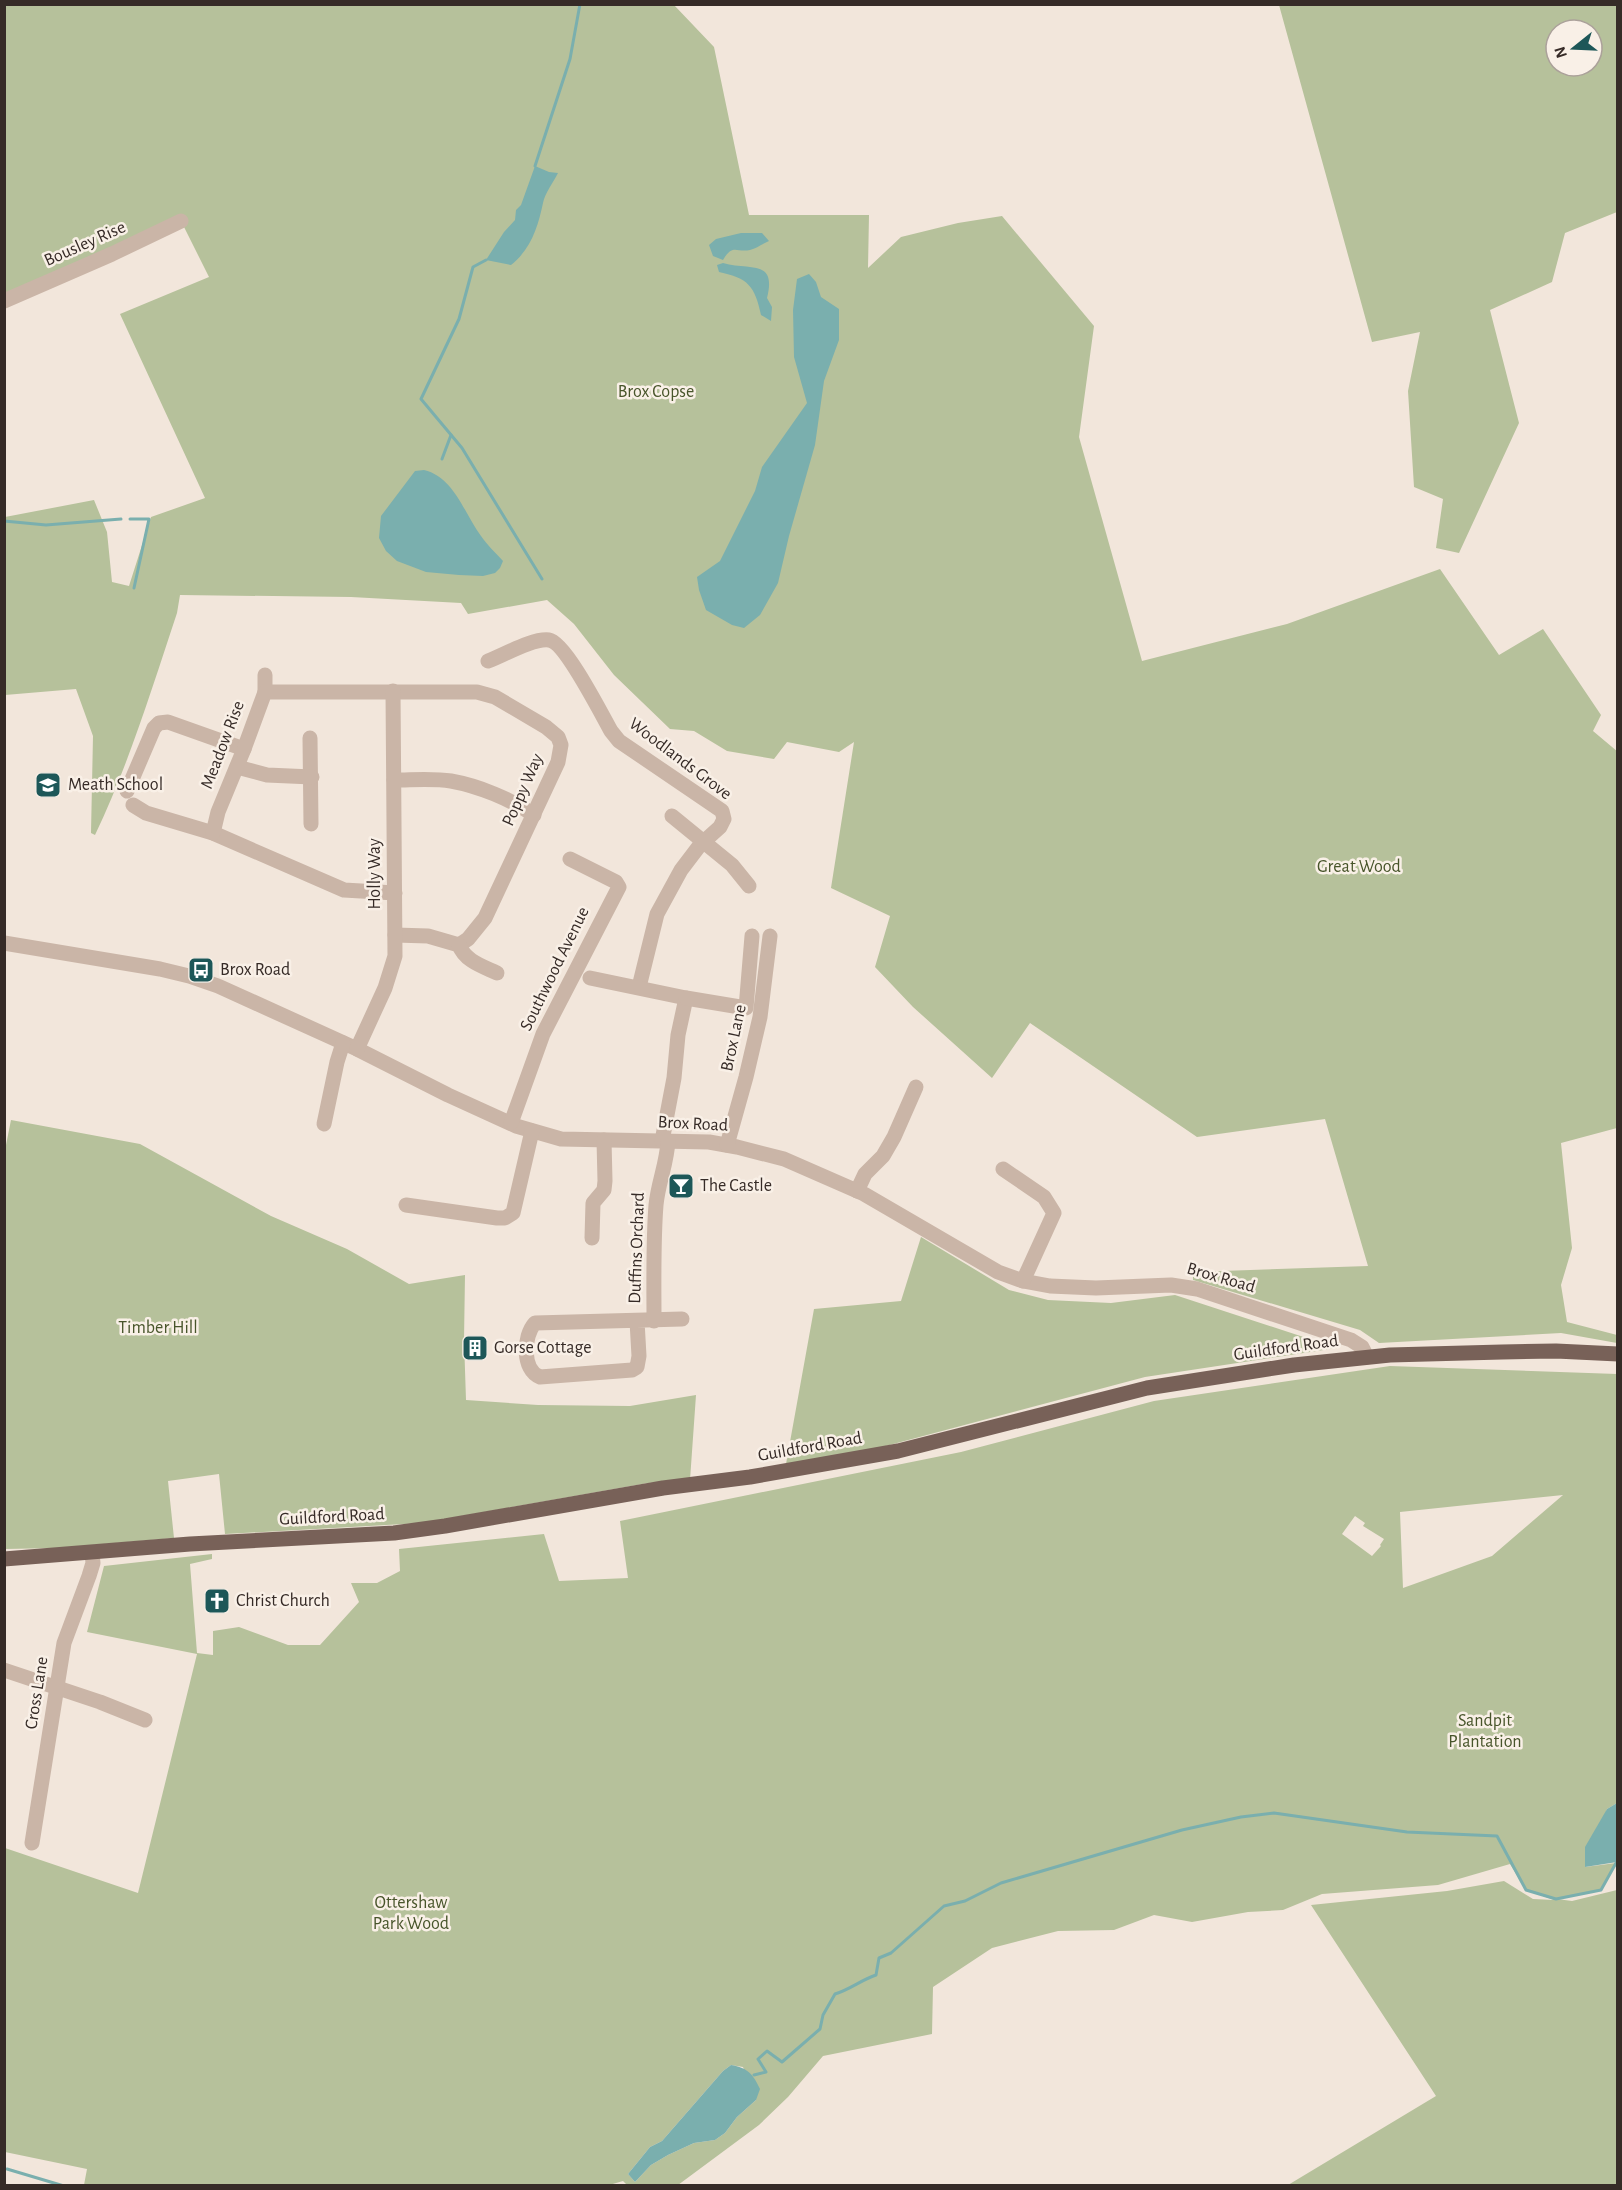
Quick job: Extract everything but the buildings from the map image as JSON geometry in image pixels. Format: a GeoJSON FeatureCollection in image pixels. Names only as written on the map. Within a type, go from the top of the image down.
{"type":"FeatureCollection","features":[{"type":"Feature","properties":{"kind":"main road","name":"Guildford Road"},"geometry":{"type":"LineString","coordinates":[[4,1559],[190,1544],[394,1533],[465,1523],[663,1488],[750,1477],[898,1451],[1147,1388],[1294,1365],[1367,1357],[1523,1351],[1617,1354]]}},
{"type":"Feature","properties":{"kind":"street","name":"Bousley Rise"},"geometry":{"type":"LineString","coordinates":[[4,301],[181,221]]}},
{"type":"Feature","properties":{"kind":"street","name":"Woodlands Grove"},"geometry":{"type":"LineString","coordinates":[[488,661],[538,641],[549,640],[560,646],[619,741],[722,811],[724,819],[720,827],[704,842]]}},
{"type":"Feature","properties":{"kind":"street"},"geometry":{"type":"LineString","coordinates":[[265,675],[265,692]]}},
{"type":"Feature","properties":{"kind":"street","name":"Meadow Rise"},"geometry":{"type":"LineString","coordinates":[[213,833],[218,812],[265,692],[393,691]]}},
{"type":"Feature","properties":{"kind":"street","name":"Holly Way"},"geometry":{"type":"LineString","coordinates":[[328,1122],[337,1062],[350,1046],[389,977],[395,956],[393,691]]}},
{"type":"Feature","properties":{"kind":"street","name":"Poppy Way"},"geometry":{"type":"LineString","coordinates":[[393,691],[477,692],[495,697],[546,727],[558,737],[561,745],[558,762],[485,918],[468,939],[459,945]]}},
{"type":"Feature","properties":{"kind":"street"},"geometry":{"type":"LineString","coordinates":[[244,749],[168,722],[159,723],[154,728],[130,798],[146,813],[213,833],[345,890],[395,893]]}},
{"type":"Feature","properties":{"kind":"street"},"geometry":{"type":"LineString","coordinates":[[310,738],[311,824]]}},
{"type":"Feature","properties":{"kind":"street"},"geometry":{"type":"LineString","coordinates":[[237,767],[267,775],[312,777]]}},
{"type":"Feature","properties":{"kind":"street"},"geometry":{"type":"LineString","coordinates":[[394,780],[449,780],[496,796],[534,815]]}},
{"type":"Feature","properties":{"kind":"street"},"geometry":{"type":"LineString","coordinates":[[672,816],[732,865],[749,886]]}},
{"type":"Feature","properties":{"kind":"street"},"geometry":{"type":"LineString","coordinates":[[639,987],[657,914],[681,870],[704,842]]}},
{"type":"Feature","properties":{"kind":"street","name":"Southwood Avenue"},"geometry":{"type":"LineString","coordinates":[[510,1123],[543,1034],[619,887],[616,882],[570,859]]}},
{"type":"Feature","properties":{"kind":"street"},"geometry":{"type":"LineString","coordinates":[[395,935],[428,936],[459,945],[463,955],[497,973]]}},
{"type":"Feature","properties":{"kind":"street"},"geometry":{"type":"LineString","coordinates":[[590,978],[746,1008],[752,936]]}},
{"type":"Feature","properties":{"kind":"street","name":"Brox Lane"},"geometry":{"type":"LineString","coordinates":[[727,1145],[760,1017],[770,936]]}},
{"type":"Feature","properties":{"kind":"street","name":"Brox Road"},"geometry":{"type":"LineString","coordinates":[[4,943],[160,969],[218,986],[350,1046],[448,1095],[532,1131],[561,1138],[727,1145],[784,1159],[858,1191],[914,1221],[998,1272],[1023,1281],[1058,1287],[1117,1288],[1171,1285],[1197,1289],[1341,1336],[1362,1347],[1367,1357]]}},
{"type":"Feature","properties":{"kind":"street","name":"Duffins Orchard"},"geometry":{"type":"LineString","coordinates":[[654,1321],[656,1207],[659,1183],[667,1159],[665,1141],[678,1035],[686,998]]}},
{"type":"Feature","properties":{"kind":"street"},"geometry":{"type":"LineString","coordinates":[[858,1191],[869,1168],[877,1163],[888,1146],[917,1088]]}},
{"type":"Feature","properties":{"kind":"street"},"geometry":{"type":"LineString","coordinates":[[406,1205],[505,1218],[513,1213],[532,1131]]}},
{"type":"Feature","properties":{"kind":"street"},"geometry":{"type":"LineString","coordinates":[[592,1238],[593,1203],[604,1190],[606,1181],[604,1140]]}},
{"type":"Feature","properties":{"kind":"street"},"geometry":{"type":"LineString","coordinates":[[1001,1171],[1044,1197],[1054,1213],[1023,1281]]}},
{"type":"Feature","properties":{"kind":"street","name":"Duffins Orchard"},"geometry":{"type":"LineString","coordinates":[[637,1321],[639,1356],[637,1367],[632,1370],[540,1377],[533,1374],[528,1366],[527,1339],[535,1323],[682,1319]]}},
{"type":"Feature","properties":{"kind":"street","name":"Cross Lane"},"geometry":{"type":"LineString","coordinates":[[32,1843],[64,1642],[89,1576],[93,1563],[92,1553]]}},
{"type":"Feature","properties":{"kind":"street"},"geometry":{"type":"LineString","coordinates":[[4,1670],[100,1702],[145,1720]]}},
{"type":"Feature","properties":{"kind":"green space"},"geometry":{"type":"Polygon","coordinates":[[[5,5],[674,5],[714,47],[749,215],[869,215],[868,268],[901,237],[958,223],[1002,216],[1094,326],[1079,437],[1142,661],[1287,624],[1440,569],[1499,655],[1543,629],[1601,715],[1593,731],[1618,752],[1617,1128],[1561,1143],[1572,1248],[1561,1285],[1567,1322],[1617,1335],[1617,1343],[1561,1333],[1379,1343],[1360,1330],[1193,1280],[1193,1272],[1368,1266],[1325,1119],[1197,1137],[1030,1023],[992,1078],[913,1007],[875,967],[890,916],[831,888],[854,742],[839,752],[787,742],[774,759],[727,751],[694,731],[670,729],[614,675],[574,624],[547,600],[468,614],[461,603],[351,597],[180,595],[177,613],[129,753],[95,835],[91,833],[93,736],[76,689],[5,695],[5,517],[94,500],[107,532],[112,582],[129,586],[151,517],[205,498],[120,314],[209,277],[181,221],[5,294],[5,5]]]}},
{"type":"Feature","properties":{"kind":"green space"},"geometry":{"type":"Polygon","coordinates":[[[1279,5],[1617,5],[1617,212],[1565,233],[1552,282],[1490,310],[1519,423],[1459,553],[1436,548],[1443,499],[1414,487],[1408,391],[1420,332],[1372,342],[1279,5]]]}},
{"type":"Feature","properties":{"kind":"green space","name":"Timber Hill"},"geometry":{"type":"Polygon","coordinates":[[[11,1120],[140,1144],[271,1216],[347,1249],[409,1284],[465,1275],[466,1400],[538,1405],[630,1406],[696,1395],[690,1480],[648,1483],[422,1523],[225,1534],[219,1474],[168,1481],[174,1538],[58,1548],[5,1549],[4,1155],[11,1120]]]}},
{"type":"Feature","properties":{"kind":"green space"},"geometry":{"type":"Polygon","coordinates":[[[921,1237],[1009,1290],[1048,1300],[1111,1303],[1175,1295],[1337,1348],[1145,1377],[882,1447],[786,1464],[814,1309],[901,1301],[921,1237]]]}},
{"type":"Feature","properties":{"kind":"green space"},"geometry":{"type":"Polygon","coordinates":[[[1390,1366],[1617,1374],[1617,1803],[1607,1809],[1585,1867],[1616,1863],[1601,1890],[1557,1899],[1572,1901],[1617,1890],[1617,2185],[1288,2185],[1436,2096],[1311,1905],[1447,1891],[1504,1881],[1533,1899],[1554,1900],[1526,1890],[1510,1864],[1438,1885],[1322,1894],[1283,1910],[1248,1912],[1192,1922],[1154,1915],[1114,1930],[1058,1931],[992,1948],[933,1987],[932,2034],[823,2056],[788,2097],[759,2125],[678,2185],[627,2185],[623,2181],[606,2186],[84,2185],[87,2169],[5,2152],[5,1848],[138,1893],[197,1654],[87,1632],[104,1566],[212,1554],[212,1559],[190,1564],[197,1653],[213,1655],[213,1631],[239,1627],[288,1645],[320,1645],[359,1602],[351,1583],[377,1583],[400,1571],[399,1549],[544,1534],[559,1581],[628,1578],[620,1521],[961,1452],[1154,1401],[1390,1366]],[[1563,1495],[1400,1512],[1403,1588],[1492,1556],[1563,1495]],[[1355,1516],[1342,1534],[1372,1556],[1384,1539],[1363,1526],[1365,1523],[1355,1516]],[[731,2065],[723,2071],[662,2141],[650,2147],[628,2174],[635,2182],[651,2165],[668,2155],[694,2143],[715,2140],[725,2133],[737,2117],[756,2100],[743,2067],[731,2065]]]}},
{"type":"Feature","properties":{"kind":"water"},"geometry":{"type":"Polygon","coordinates":[[[535,166],[558,173],[545,196],[539,221],[529,245],[511,265],[486,260],[504,232],[515,220],[516,210],[521,205],[535,166]]]}},
{"type":"Feature","properties":{"kind":"water"},"geometry":{"type":"Polygon","coordinates":[[[741,233],[762,233],[769,241],[750,250],[732,250],[723,260],[713,256],[709,245],[716,239],[741,233]]]}},
{"type":"Feature","properties":{"kind":"water"},"geometry":{"type":"Polygon","coordinates":[[[723,263],[764,271],[768,277],[767,298],[772,307],[771,321],[761,315],[756,297],[749,285],[737,277],[719,272],[717,265],[723,263]]]}},
{"type":"Feature","properties":{"kind":"water"},"geometry":{"type":"Polygon","coordinates":[[[809,274],[816,282],[821,297],[839,309],[839,340],[824,381],[815,445],[778,583],[760,615],[744,628],[732,625],[706,610],[697,577],[720,561],[755,491],[762,467],[807,403],[794,357],[793,310],[797,279],[809,274]]]}},
{"type":"Feature","properties":{"kind":"water"},"geometry":{"type":"Polygon","coordinates":[[[424,470],[443,480],[451,488],[481,536],[503,561],[495,573],[483,576],[426,572],[397,561],[386,551],[379,538],[381,516],[415,471],[424,470]]]}},
{"type":"Feature","properties":{"kind":"water"},"geometry":{"type":"Polygon","coordinates":[[[1617,1803],[1617,1862],[1585,1867],[1585,1847],[1607,1809],[1617,1803]]]}},
{"type":"Feature","properties":{"kind":"water"},"geometry":{"type":"Polygon","coordinates":[[[731,2065],[746,2070],[755,2079],[760,2089],[756,2100],[737,2117],[725,2133],[715,2140],[694,2143],[668,2155],[651,2165],[635,2182],[628,2174],[650,2147],[662,2141],[723,2071],[731,2065]]]}},
{"type":"Feature","properties":{"kind":"waterway"},"geometry":{"type":"LineString","coordinates":[[535,166],[570,59],[580,4]]}},
{"type":"Feature","properties":{"kind":"waterway"},"geometry":{"type":"LineString","coordinates":[[486,260],[473,267],[459,319],[421,399],[462,448],[542,579]]}},
{"type":"Feature","properties":{"kind":"waterway"},"geometry":{"type":"LineString","coordinates":[[442,459],[451,435]]}},
{"type":"Feature","properties":{"kind":"waterway"},"geometry":{"type":"LineString","coordinates":[[4,521],[46,525],[121,519]]}},
{"type":"Feature","properties":{"kind":"waterway"},"geometry":{"type":"LineString","coordinates":[[130,519],[149,519],[134,588]]}},
{"type":"Feature","properties":{"kind":"waterway"},"geometry":{"type":"LineString","coordinates":[[754,2075],[766,2072],[758,2059],[767,2051],[782,2062],[820,2029],[823,2015],[835,1994],[876,1975],[879,1958],[891,1953],[944,1906],[965,1901],[1001,1883],[1182,1830],[1241,1817],[1274,1813],[1407,1832],[1497,1836],[1526,1890],[1556,1899],[1601,1890],[1616,1863]]}},
{"type":"Feature","properties":{"kind":"waterway"},"geometry":{"type":"LineString","coordinates":[[7,2169],[64,2186]]}},
{"type":"Feature","properties":{"kind":"place","name":"Meath School"},"geometry":{"type":"Point","coordinates":[48,785]}},
{"type":"Feature","properties":{"kind":"place","name":"Brox Road"},"geometry":{"type":"Point","coordinates":[201,970]}},
{"type":"Feature","properties":{"kind":"place","name":"The Castle"},"geometry":{"type":"Point","coordinates":[681,1186]}},
{"type":"Feature","properties":{"kind":"place","name":"Gorse Cottage"},"geometry":{"type":"Point","coordinates":[475,1348]}},
{"type":"Feature","properties":{"kind":"place","name":"Christ Church"},"geometry":{"type":"Point","coordinates":[217,1601]}},
{"type":"Feature","properties":{"kind":"park label","name":"Brox Copse"},"geometry":{"type":"Point","coordinates":[656,392]}},
{"type":"Feature","properties":{"kind":"park label","name":"Great Wood"},"geometry":{"type":"Point","coordinates":[1359,867]}},
{"type":"Feature","properties":{"kind":"park label","name":"Sandpit Plantation"},"geometry":{"type":"Point","coordinates":[1485,1731]}},
{"type":"Feature","properties":{"kind":"park label","name":"Ottershaw Park Wood"},"geometry":{"type":"Point","coordinates":[411,1913]}}]}
